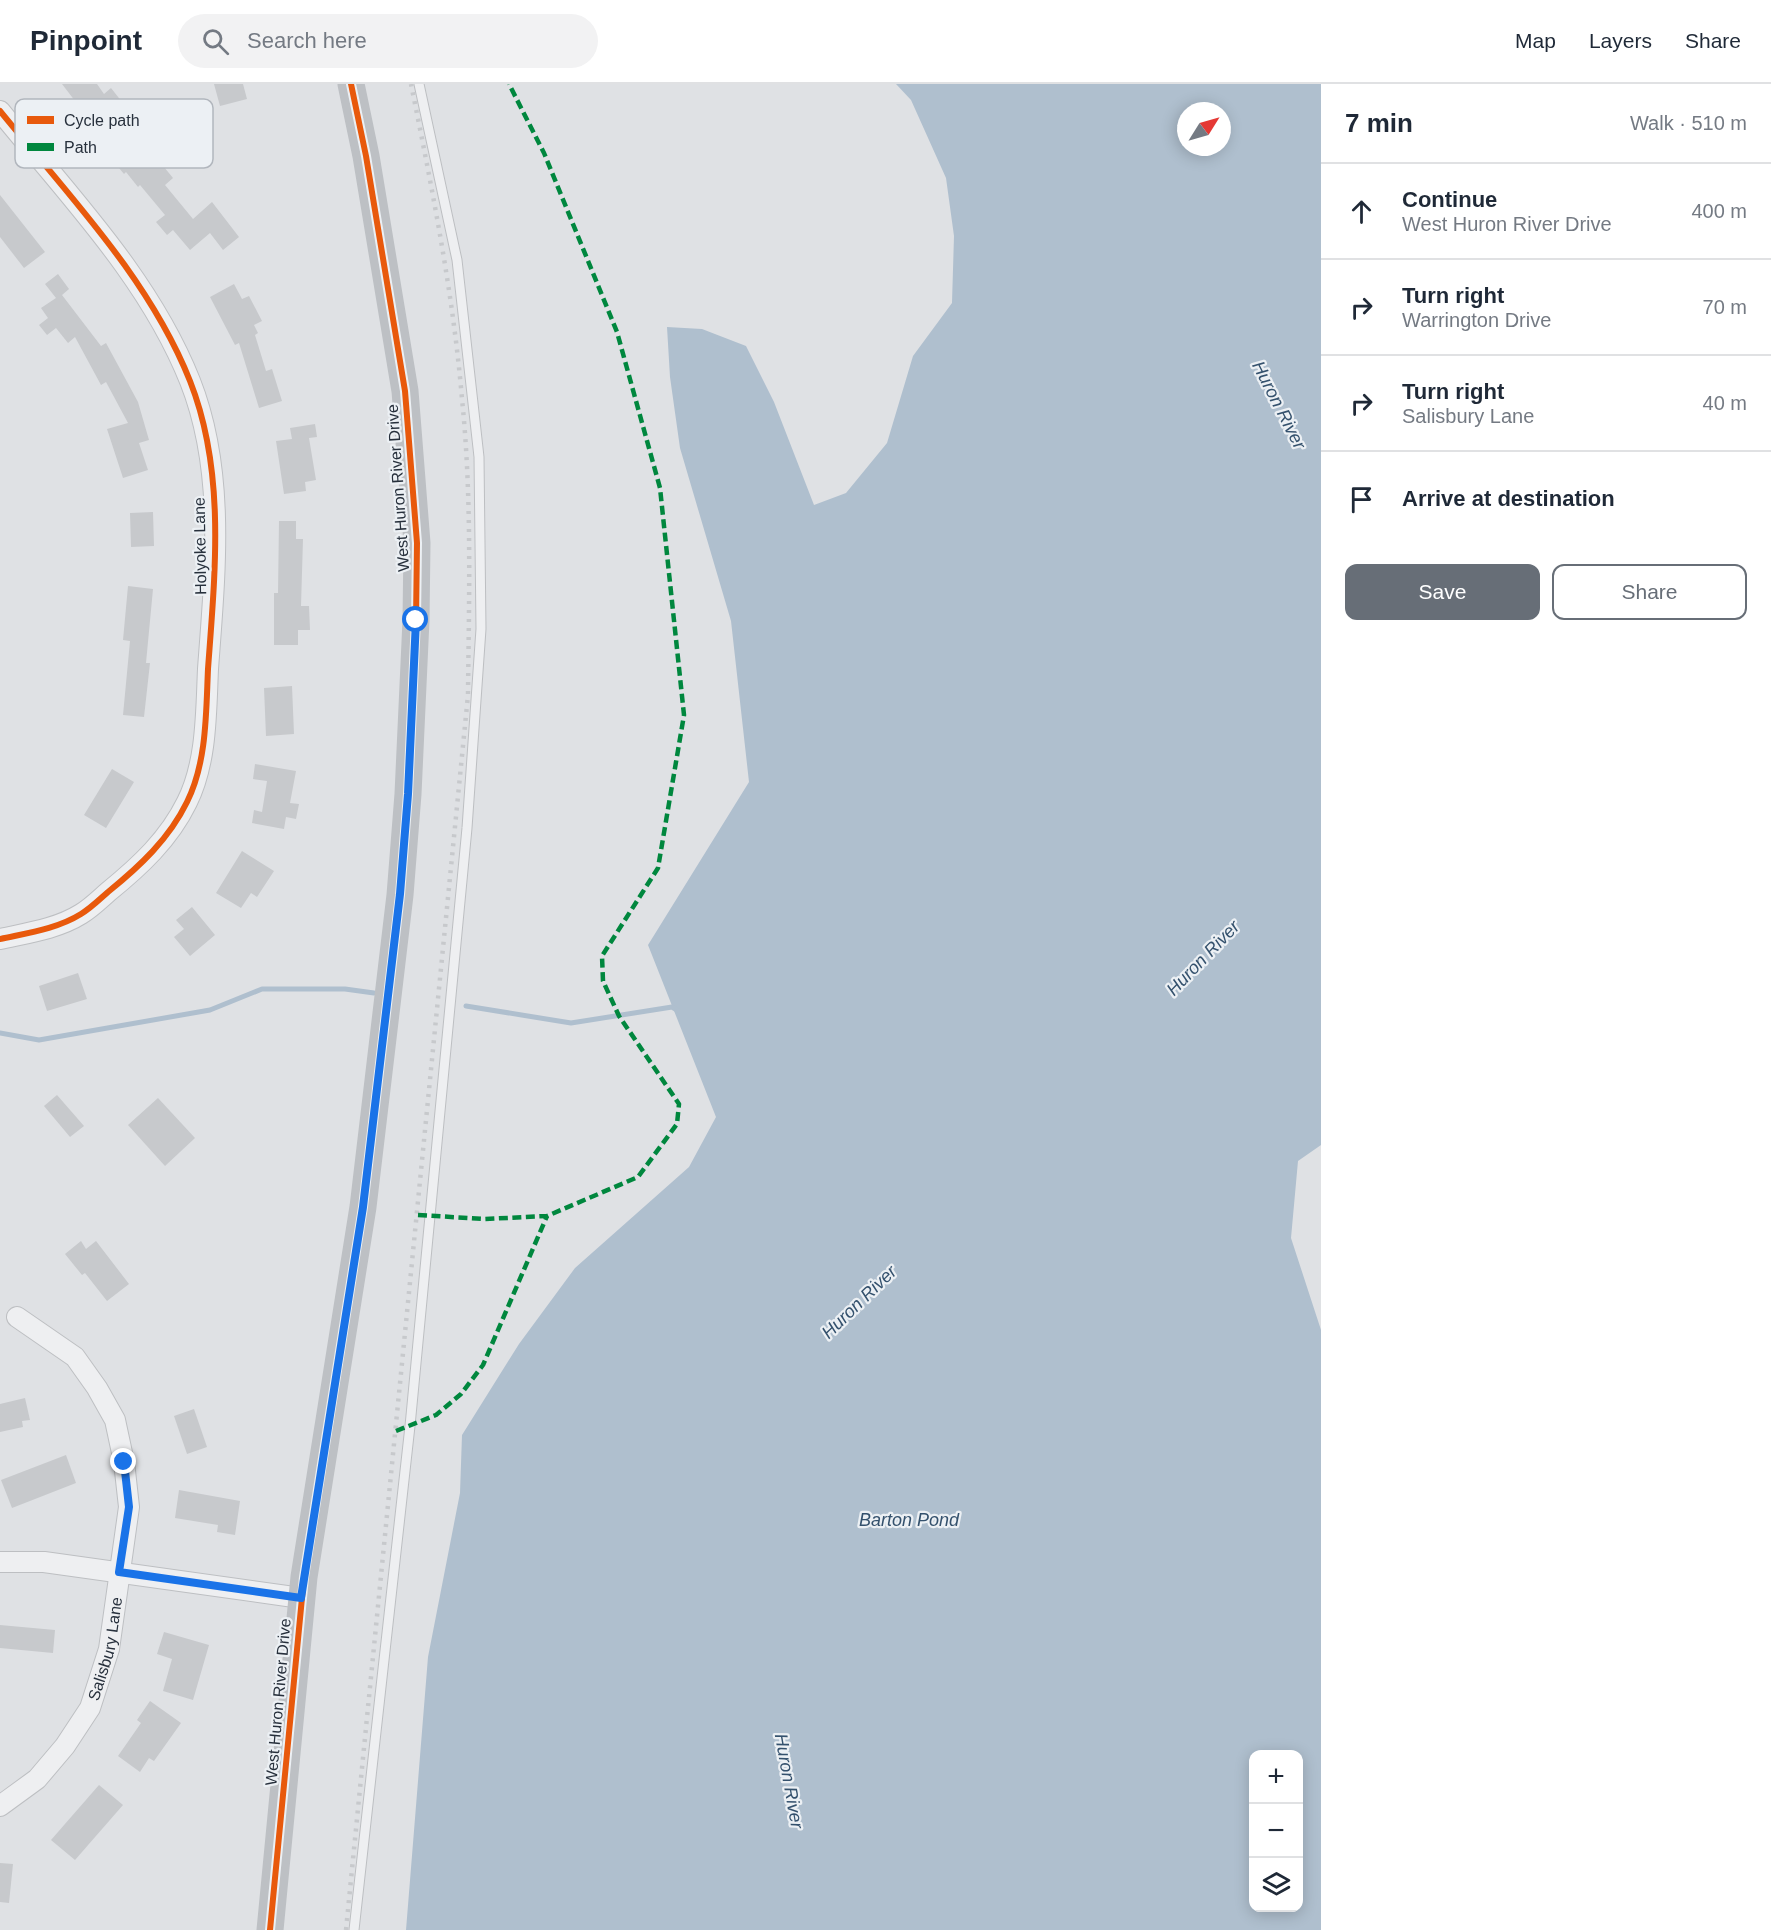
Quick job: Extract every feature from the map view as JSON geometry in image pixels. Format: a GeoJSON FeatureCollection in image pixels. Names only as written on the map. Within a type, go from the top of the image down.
{"type":"FeatureCollection","features":[{"type":"Feature","properties":{"kind":"street","name":"West Huron River Drive"},"geometry":{"type":"LineString","coordinates":[[270,1930],[301,1598],[363,1207],[399,906],[408,794],[416,620],[417,543],[405,391],[366,156],[351,84]]}},
{"type":"Feature","properties":{"kind":"street","name":"Holyoke Lane"},"geometry":{"type":"LineString","coordinates":[[0,111],[15,130]]}},
{"type":"Feature","properties":{"kind":"street","name":"Holyoke Lane"},"geometry":{"type":"LineString","coordinates":[[0,939],[50,928],[81,914],[146,860],[168,832],[188,800],[204,740],[216,562],[216,509],[207,441],[191,382],[168,333],[136,280],[46,168]]}},
{"type":"Feature","properties":{"kind":"street","name":"Salisbury Lane"},"geometry":{"type":"LineString","coordinates":[[0,1806],[37,1779],[65,1746],[90,1708],[109,1649],[129,1507],[124,1462],[115,1420],[75,1357],[18,1317]]}},
{"type":"Feature","properties":{"kind":"street"},"geometry":{"type":"LineString","coordinates":[[0,1562],[44,1562],[301,1598]]}},
{"type":"Feature","properties":{"kind":"lane"},"geometry":{"type":"LineString","coordinates":[[354,1930],[411,1414],[467,828],[481,629],[479,457],[457,260],[419,84]]}},
{"type":"Feature","properties":{"kind":"water","name":"Barton Pond"},"geometry":{"type":"Polygon","coordinates":[[[896,84],[1321,84],[1321,1145],[1298,1161],[1291,1238],[1321,1330],[1321,1930],[406,1930],[428,1657],[460,1493],[462,1435],[519,1344],[575,1268],[689,1167],[716,1117],[648,945],[749,782],[731,621],[680,448],[670,377],[667,327],[702,329],[746,346],[774,402],[814,505],[846,493],[887,443],[913,356],[952,303],[954,236],[946,178],[911,100],[896,84]]]}},
{"type":"Feature","properties":{"kind":"building"},"geometry":{"type":"Polygon","coordinates":[[[62,84],[97,84],[104,94],[111,88],[120,99],[74,99],[62,84]]]}},
{"type":"Feature","properties":{"kind":"building"},"geometry":{"type":"Polygon","coordinates":[[[214,84],[243,84],[247,99],[220,106],[214,84]]]}},
{"type":"Feature","properties":{"kind":"building"},"geometry":{"type":"Polygon","coordinates":[[[119,168],[165,168],[173,178],[165,185],[193,219],[212,202],[239,237],[223,250],[210,233],[190,250],[173,230],[167,235],[156,222],[165,215],[140,185],[138,187],[126,172],[124,174],[119,168]]]}},
{"type":"Feature","properties":{"kind":"building"},"geometry":{"type":"Polygon","coordinates":[[[0,195],[45,252],[24,268],[0,237],[0,195]]]}},
{"type":"Feature","properties":{"kind":"building"},"geometry":{"type":"Polygon","coordinates":[[[58,274],[69,289],[62,295],[101,346],[106,343],[138,402],[149,440],[139,443],[148,470],[123,478],[107,429],[128,423],[106,382],[101,385],[75,337],[68,343],[56,328],[47,335],[39,325],[48,318],[41,308],[56,298],[45,284],[58,274]]]}},
{"type":"Feature","properties":{"kind":"building"},"geometry":{"type":"Polygon","coordinates":[[[234,284],[242,299],[249,296],[262,321],[254,325],[258,333],[255,335],[266,371],[272,369],[282,401],[259,408],[239,343],[235,345],[210,297],[234,284]]]}},
{"type":"Feature","properties":{"kind":"building"},"geometry":{"type":"Polygon","coordinates":[[[315,424],[317,437],[309,438],[316,480],[305,482],[306,491],[284,494],[276,441],[292,439],[290,428],[315,424]]]}},
{"type":"Feature","properties":{"kind":"building"},"geometry":{"type":"Polygon","coordinates":[[[153,512],[154,546],[131,547],[130,513],[153,512]]]}},
{"type":"Feature","properties":{"kind":"building"},"geometry":{"type":"Polygon","coordinates":[[[279,521],[296,521],[296,539],[303,539],[301,606],[309,606],[310,630],[298,630],[298,645],[274,645],[274,593],[278,593],[279,521]]]}},
{"type":"Feature","properties":{"kind":"building"},"geometry":{"type":"Polygon","coordinates":[[[128,586],[153,589],[146,663],[150,663],[144,717],[123,715],[130,641],[123,640],[128,586]]]}},
{"type":"Feature","properties":{"kind":"building"},"geometry":{"type":"Polygon","coordinates":[[[292,686],[294,734],[266,736],[264,688],[292,686]]]}},
{"type":"Feature","properties":{"kind":"building"},"geometry":{"type":"Polygon","coordinates":[[[255,764],[296,771],[290,803],[299,804],[296,819],[286,817],[284,829],[252,823],[254,810],[262,812],[267,781],[253,779],[255,764]]]}},
{"type":"Feature","properties":{"kind":"building"},"geometry":{"type":"Polygon","coordinates":[[[112,769],[134,782],[106,828],[84,815],[112,769]]]}},
{"type":"Feature","properties":{"kind":"building"},"geometry":{"type":"Polygon","coordinates":[[[242,851],[274,871],[257,897],[251,893],[241,908],[216,893],[242,851]]]}},
{"type":"Feature","properties":{"kind":"building"},"geometry":{"type":"Polygon","coordinates":[[[192,907],[215,935],[190,956],[174,937],[184,929],[176,920],[192,907]]]}},
{"type":"Feature","properties":{"kind":"building"},"geometry":{"type":"Polygon","coordinates":[[[78,973],[87,999],[47,1011],[39,986],[78,973]]]}},
{"type":"Feature","properties":{"kind":"building"},"geometry":{"type":"Polygon","coordinates":[[[57,1095],[84,1126],[70,1137],[44,1106],[57,1095]]]}},
{"type":"Feature","properties":{"kind":"building"},"geometry":{"type":"Polygon","coordinates":[[[158,1098],[195,1138],[165,1166],[128,1125],[158,1098]]]}},
{"type":"Feature","properties":{"kind":"building"},"geometry":{"type":"Polygon","coordinates":[[[81,1241],[86,1249],[96,1241],[129,1284],[107,1301],[85,1273],[82,1275],[65,1254],[81,1241]]]}},
{"type":"Feature","properties":{"kind":"building"},"geometry":{"type":"Polygon","coordinates":[[[25,1398],[30,1420],[22,1421],[23,1427],[0,1432],[0,1404],[25,1398]]]}},
{"type":"Feature","properties":{"kind":"building"},"geometry":{"type":"Polygon","coordinates":[[[194,1409],[207,1447],[187,1454],[174,1416],[194,1409]]]}},
{"type":"Feature","properties":{"kind":"building"},"geometry":{"type":"Polygon","coordinates":[[[66,1455],[76,1483],[12,1508],[1,1480],[66,1455]]]}},
{"type":"Feature","properties":{"kind":"building"},"geometry":{"type":"Polygon","coordinates":[[[179,1490],[240,1501],[235,1535],[217,1532],[218,1525],[175,1518],[179,1490]]]}},
{"type":"Feature","properties":{"kind":"building"},"geometry":{"type":"Polygon","coordinates":[[[0,1625],[55,1630],[53,1653],[0,1648],[0,1625]]]}},
{"type":"Feature","properties":{"kind":"building"},"geometry":{"type":"Polygon","coordinates":[[[164,1632],[209,1645],[193,1700],[163,1691],[172,1659],[157,1654],[164,1632]]]}},
{"type":"Feature","properties":{"kind":"building"},"geometry":{"type":"Polygon","coordinates":[[[150,1701],[181,1723],[154,1761],[149,1758],[140,1772],[118,1756],[141,1723],[137,1720],[150,1701]]]}},
{"type":"Feature","properties":{"kind":"building"},"geometry":{"type":"Polygon","coordinates":[[[99,1785],[123,1805],[75,1860],[51,1840],[99,1785]]]}},
{"type":"Feature","properties":{"kind":"building"},"geometry":{"type":"Polygon","coordinates":[[[0,1863],[13,1864],[9,1903],[0,1902],[0,1863]]]}},
{"type":"Feature","properties":{"kind":"waterway"},"geometry":{"type":"LineString","coordinates":[[0,1033],[39,1040],[210,1010],[262,989],[345,989],[374,993]]}},
{"type":"Feature","properties":{"kind":"waterway"},"geometry":{"type":"LineString","coordinates":[[466,1006],[571,1023],[672,1007],[677,1010]]}},
{"type":"Feature","properties":{"kind":"railway"},"geometry":{"type":"LineString","coordinates":[[346,1930],[468,695],[469,510],[462,399],[447,280],[411,84]]}},
{"type":"Feature","properties":{"kind":"marked path"},"geometry":{"type":"LineString","coordinates":[[418,1215],[485,1219],[547,1216],[638,1177],[677,1124],[679,1104],[619,1016],[603,981],[602,956],[658,868],[684,715],[660,488],[617,332],[544,153],[509,84]]}},
{"type":"Feature","properties":{"kind":"marked path"},"geometry":{"type":"LineString","coordinates":[[396,1431],[436,1415],[461,1394],[483,1365],[547,1216]]}},
{"type":"Feature","properties":{"kind":"cycle path"},"geometry":{"type":"LineString","coordinates":[[270,1930],[304,1577],[363,1207],[400,895],[408,794],[416,620],[417,543],[405,391],[366,156],[351,84]]}},
{"type":"Feature","properties":{"kind":"cycle path"},"geometry":{"type":"LineString","coordinates":[[0,111],[15,129]]}},
{"type":"Feature","properties":{"kind":"cycle path"},"geometry":{"type":"LineString","coordinates":[[0,939],[52,927],[72,919],[88,909],[153,851],[172,828],[194,787],[202,754],[206,719],[215,523],[209,451],[201,416],[190,381],[153,307],[105,239],[47,168]]}},
{"type":"Feature","properties":{"kind":"route"},"geometry":{"type":"LineString","coordinates":[[124,1462],[129,1507],[119,1572],[301,1598],[363,1207],[400,894],[408,794],[416,620]]}},
{"type":"Feature","properties":{"kind":"water label","name":"Huron River"},"geometry":{"type":"Point","coordinates":[1279,405]}},
{"type":"Feature","properties":{"kind":"water label","name":"Huron River"},"geometry":{"type":"Point","coordinates":[1203,958]}},
{"type":"Feature","properties":{"kind":"water label","name":"Huron River"},"geometry":{"type":"Point","coordinates":[859,1302]}},
{"type":"Feature","properties":{"kind":"water label","name":"Huron River"},"geometry":{"type":"Point","coordinates":[789,1781]}}]}
